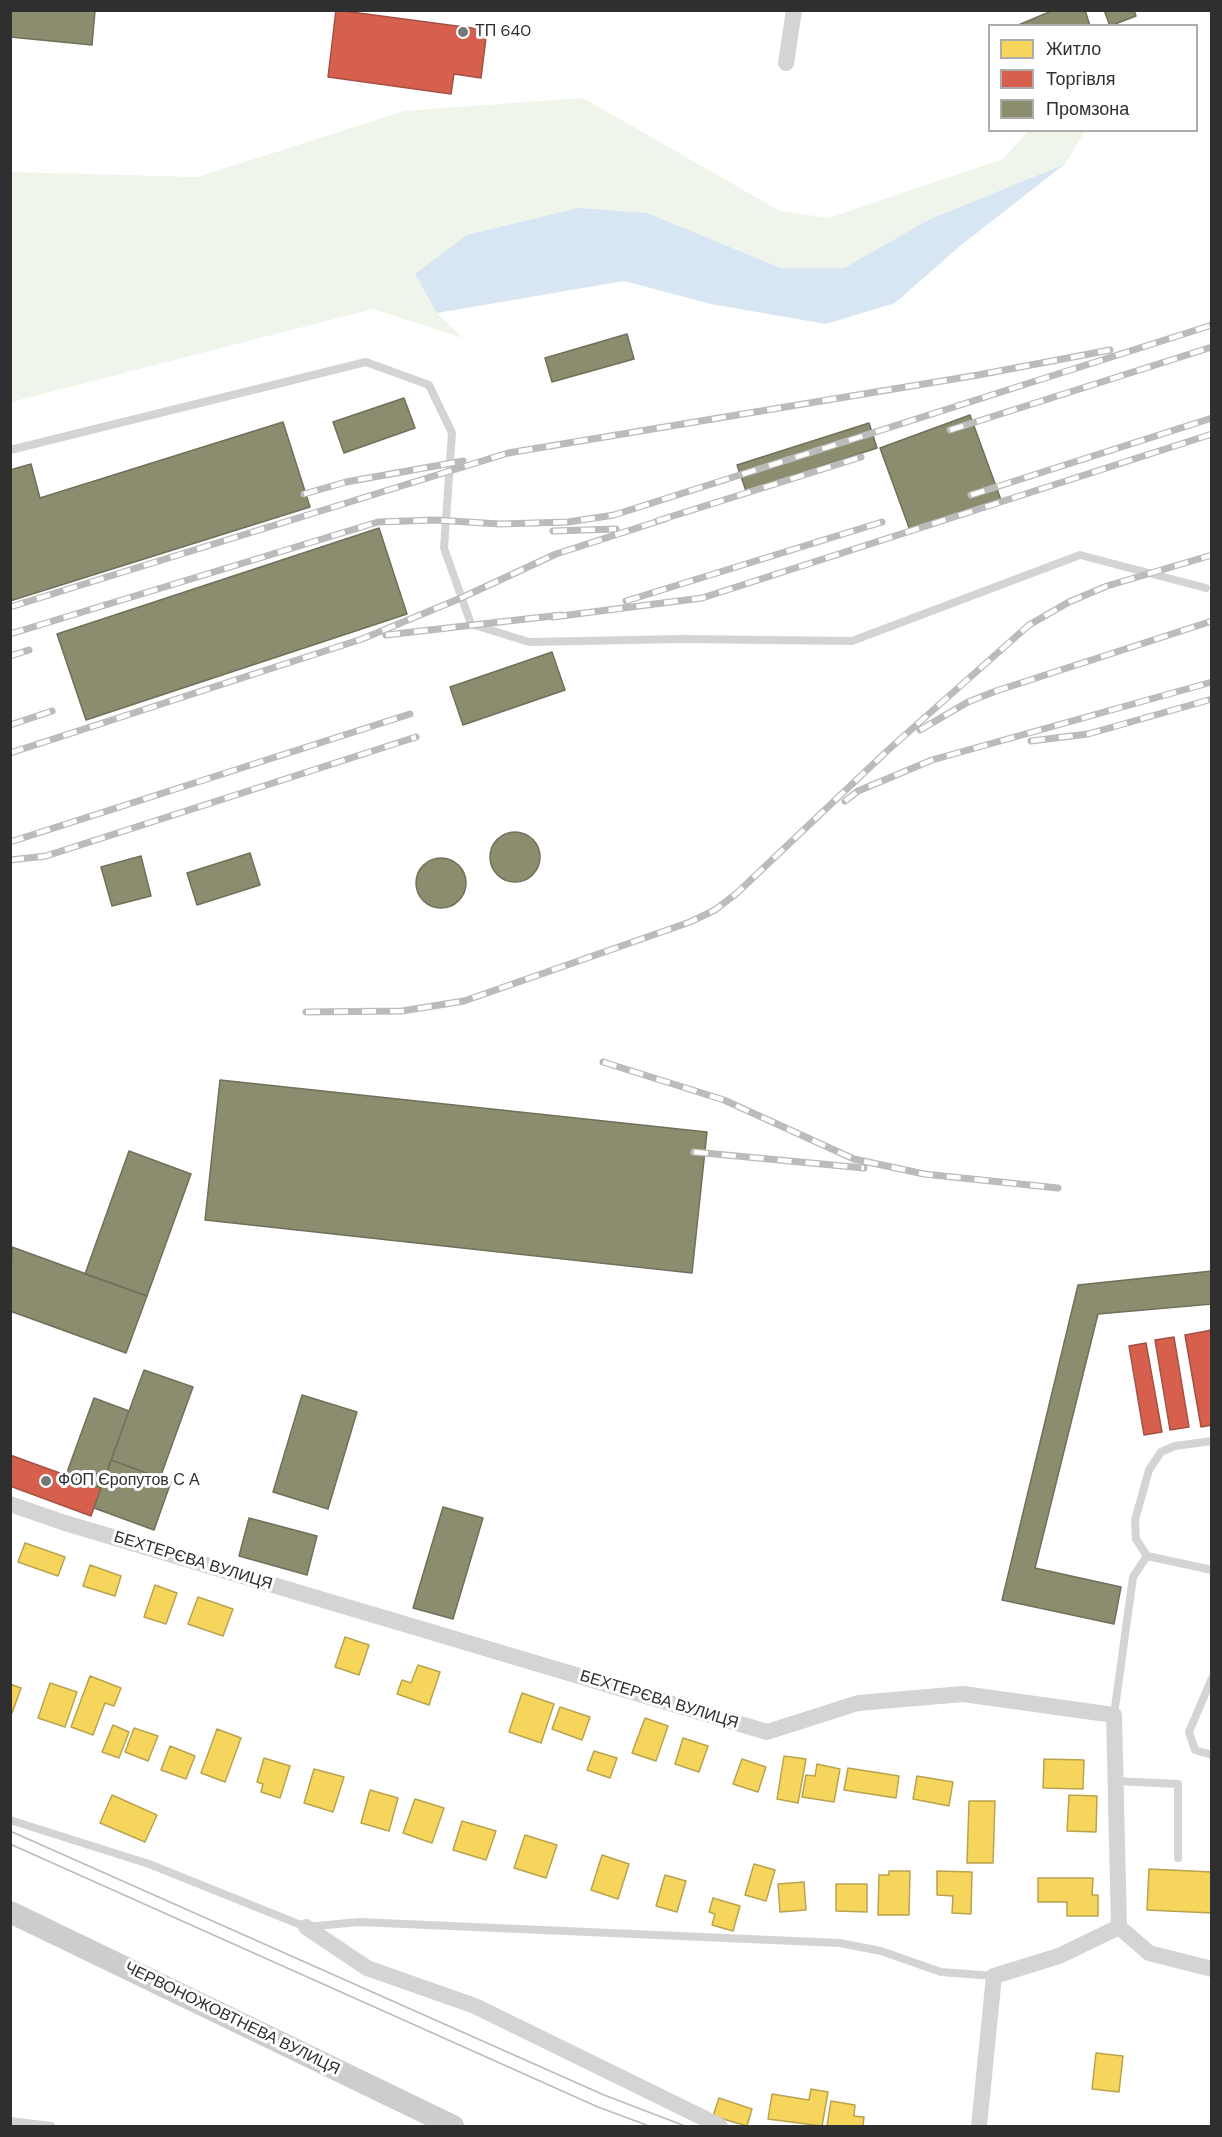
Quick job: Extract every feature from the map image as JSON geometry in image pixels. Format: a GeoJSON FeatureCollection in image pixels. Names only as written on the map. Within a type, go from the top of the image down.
{"type":"FeatureCollection","features":[{"type":"Feature","properties":{"kind":"main road","name":"ЧЕРВОНОЖОВТНЕВА ВУЛИЦЯ"},"geometry":{"type":"LineString","coordinates":[[10,1912],[453,2127]]}},
{"type":"Feature","properties":{"kind":"street"},"geometry":{"type":"LineString","coordinates":[[786,63],[794,10]]}},
{"type":"Feature","properties":{"kind":"street","name":"БЕХТЕРЄВА ВУЛИЦЯ"},"geometry":{"type":"LineString","coordinates":[[10,1504],[65,1523],[766,1732],[858,1703],[963,1694],[1113,1715]]}},
{"type":"Feature","properties":{"kind":"street"},"geometry":{"type":"LineString","coordinates":[[1113,1715],[1119,1927],[1149,1953],[1212,1969]]}},
{"type":"Feature","properties":{"kind":"street"},"geometry":{"type":"LineString","coordinates":[[306,1927],[367,1968],[475,2006],[720,2127]]}},
{"type":"Feature","properties":{"kind":"street"},"geometry":{"type":"LineString","coordinates":[[979,2127],[994,1976],[1059,1956],[1119,1927]]}},
{"type":"Feature","properties":{"kind":"lane"},"geometry":{"type":"LineString","coordinates":[[10,450],[366,362],[429,385],[452,432],[444,548],[471,624],[529,642],[682,639],[852,641],[1080,555],[1206,588]]}},
{"type":"Feature","properties":{"kind":"lane"},"geometry":{"type":"LineString","coordinates":[[1212,1441],[1175,1446],[1161,1452],[1149,1470],[1135,1520],[1136,1539],[1147,1556],[1212,1570]]}},
{"type":"Feature","properties":{"kind":"lane"},"geometry":{"type":"LineString","coordinates":[[1113,1715],[1133,1577],[1147,1556]]}},
{"type":"Feature","properties":{"kind":"lane"},"geometry":{"type":"LineString","coordinates":[[1212,1678],[1188,1732],[1195,1750],[1212,1755]]}},
{"type":"Feature","properties":{"kind":"lane"},"geometry":{"type":"LineString","coordinates":[[1115,1781],[1178,1785],[1178,1858]]}},
{"type":"Feature","properties":{"kind":"lane"},"geometry":{"type":"LineString","coordinates":[[10,1820],[149,1864],[306,1927],[359,1922],[840,1943],[881,1951],[940,1972],[994,1976]]}},
{"type":"Feature","properties":{"kind":"lane"},"geometry":{"type":"LineString","coordinates":[[10,2121],[51,2127]]}},
{"type":"Feature","properties":{"kind":"shaded area"},"geometry":{"type":"Polygon","coordinates":[[[583,98],[780,211],[829,218],[1003,159],[1027,132],[1084,132],[1065,164],[930,219],[844,268],[781,268],[647,213],[437,313],[463,338],[373,309],[11,402],[11,172],[198,177],[404,111],[583,98]]]}},
{"type":"Feature","properties":{"kind":"water"},"geometry":{"type":"Polygon","coordinates":[[[1065,164],[960,246],[895,303],[826,324],[711,304],[624,281],[437,313],[415,274],[467,235],[578,208],[647,213],[781,268],[844,268],[930,219],[1065,164]]]}},
{"type":"Feature","properties":{"kind":"building: Житло"},"geometry":{"type":"Polygon","coordinates":[[[25,1543],[65,1557],[58,1576],[18,1562],[25,1543]]]}},
{"type":"Feature","properties":{"kind":"building: Житло"},"geometry":{"type":"Polygon","coordinates":[[[90,1565],[121,1576],[115,1596],[83,1586],[90,1565]]]}},
{"type":"Feature","properties":{"kind":"building: Житло"},"geometry":{"type":"Polygon","coordinates":[[[155,1585],[177,1593],[166,1624],[144,1617],[155,1585]]]}},
{"type":"Feature","properties":{"kind":"building: Житло"},"geometry":{"type":"Polygon","coordinates":[[[198,1597],[233,1609],[223,1636],[188,1624],[198,1597]]]}},
{"type":"Feature","properties":{"kind":"building: Житло"},"geometry":{"type":"Polygon","coordinates":[[[345,1637],[369,1645],[359,1675],[335,1667],[345,1637]]]}},
{"type":"Feature","properties":{"kind":"building: Житло"},"geometry":{"type":"Polygon","coordinates":[[[418,1665],[440,1672],[429,1705],[397,1694],[402,1680],[411,1683],[418,1665]]]}},
{"type":"Feature","properties":{"kind":"building: Житло"},"geometry":{"type":"Polygon","coordinates":[[[90,1676],[121,1688],[114,1706],[105,1703],[93,1735],[71,1727],[90,1676]]]}},
{"type":"Feature","properties":{"kind":"building: Житло"},"geometry":{"type":"Polygon","coordinates":[[[50,1683],[77,1692],[65,1727],[38,1718],[50,1683]]]}},
{"type":"Feature","properties":{"kind":"building: Житло"},"geometry":{"type":"Polygon","coordinates":[[[10,1684],[21,1688],[12,1713],[10,1712],[10,1684]]]}},
{"type":"Feature","properties":{"kind":"building: Житло"},"geometry":{"type":"Polygon","coordinates":[[[522,1693],[554,1704],[541,1743],[509,1732],[522,1693]]]}},
{"type":"Feature","properties":{"kind":"building: Житло"},"geometry":{"type":"Polygon","coordinates":[[[560,1707],[590,1717],[582,1740],[552,1729],[560,1707]]]}},
{"type":"Feature","properties":{"kind":"building: Житло"},"geometry":{"type":"Polygon","coordinates":[[[645,1718],[668,1726],[656,1761],[632,1753],[645,1718]]]}},
{"type":"Feature","properties":{"kind":"building: Житло"},"geometry":{"type":"Polygon","coordinates":[[[113,1725],[129,1732],[119,1758],[102,1752],[113,1725]]]}},
{"type":"Feature","properties":{"kind":"building: Житло"},"geometry":{"type":"Polygon","coordinates":[[[134,1728],[158,1736],[148,1761],[125,1752],[134,1728]]]}},
{"type":"Feature","properties":{"kind":"building: Житло"},"geometry":{"type":"Polygon","coordinates":[[[217,1729],[241,1738],[225,1782],[201,1773],[217,1729]]]}},
{"type":"Feature","properties":{"kind":"building: Житло"},"geometry":{"type":"Polygon","coordinates":[[[683,1738],[708,1746],[699,1772],[675,1764],[683,1738]]]}},
{"type":"Feature","properties":{"kind":"building: Житло"},"geometry":{"type":"Polygon","coordinates":[[[170,1746],[195,1756],[186,1779],[161,1770],[170,1746]]]}},
{"type":"Feature","properties":{"kind":"building: Житло"},"geometry":{"type":"Polygon","coordinates":[[[594,1751],[617,1758],[610,1778],[587,1770],[594,1751]]]}},
{"type":"Feature","properties":{"kind":"building: Житло"},"geometry":{"type":"Polygon","coordinates":[[[784,1756],[806,1759],[798,1803],[777,1799],[784,1756]]]}},
{"type":"Feature","properties":{"kind":"building: Житло"},"geometry":{"type":"Polygon","coordinates":[[[264,1758],[290,1766],[280,1798],[261,1792],[263,1784],[257,1782],[264,1758]]]}},
{"type":"Feature","properties":{"kind":"building: Житло"},"geometry":{"type":"Polygon","coordinates":[[[742,1759],[766,1767],[758,1792],[733,1784],[742,1759]]]}},
{"type":"Feature","properties":{"kind":"building: Житло"},"geometry":{"type":"Polygon","coordinates":[[[1044,1759],[1084,1760],[1083,1789],[1043,1788],[1044,1759]]]}},
{"type":"Feature","properties":{"kind":"building: Житло"},"geometry":{"type":"Polygon","coordinates":[[[817,1764],[840,1769],[834,1802],[802,1797],[806,1775],[815,1776],[817,1764]]]}},
{"type":"Feature","properties":{"kind":"building: Житло"},"geometry":{"type":"Polygon","coordinates":[[[848,1768],[899,1776],[896,1798],[844,1790],[848,1768]]]}},
{"type":"Feature","properties":{"kind":"building: Житло"},"geometry":{"type":"Polygon","coordinates":[[[314,1769],[344,1777],[333,1812],[304,1803],[314,1769]]]}},
{"type":"Feature","properties":{"kind":"building: Житло"},"geometry":{"type":"Polygon","coordinates":[[[917,1776],[953,1782],[949,1806],[913,1799],[917,1776]]]}},
{"type":"Feature","properties":{"kind":"building: Житло"},"geometry":{"type":"Polygon","coordinates":[[[370,1790],[398,1798],[389,1831],[361,1823],[370,1790]]]}},
{"type":"Feature","properties":{"kind":"building: Житло"},"geometry":{"type":"Polygon","coordinates":[[[112,1795],[157,1815],[145,1842],[100,1823],[112,1795]]]}},
{"type":"Feature","properties":{"kind":"building: Житло"},"geometry":{"type":"Polygon","coordinates":[[[1069,1795],[1097,1796],[1096,1832],[1067,1831],[1069,1795]]]}},
{"type":"Feature","properties":{"kind":"building: Житло"},"geometry":{"type":"Polygon","coordinates":[[[415,1799],[444,1808],[432,1843],[403,1833],[415,1799]]]}},
{"type":"Feature","properties":{"kind":"building: Житло"},"geometry":{"type":"Polygon","coordinates":[[[969,1801],[995,1801],[993,1863],[967,1863],[969,1801]]]}},
{"type":"Feature","properties":{"kind":"building: Житло"},"geometry":{"type":"Polygon","coordinates":[[[462,1821],[496,1831],[486,1860],[453,1850],[462,1821]]]}},
{"type":"Feature","properties":{"kind":"building: Житло"},"geometry":{"type":"Polygon","coordinates":[[[525,1835],[557,1845],[546,1878],[514,1868],[525,1835]]]}},
{"type":"Feature","properties":{"kind":"building: Житло"},"geometry":{"type":"Polygon","coordinates":[[[602,1855],[629,1864],[618,1899],[591,1890],[602,1855]]]}},
{"type":"Feature","properties":{"kind":"building: Житло"},"geometry":{"type":"Polygon","coordinates":[[[754,1864],[775,1870],[766,1901],[745,1895],[754,1864]]]}},
{"type":"Feature","properties":{"kind":"building: Житло"},"geometry":{"type":"Polygon","coordinates":[[[1149,1869],[1212,1872],[1212,1913],[1147,1910],[1149,1869]]]}},
{"type":"Feature","properties":{"kind":"building: Житло"},"geometry":{"type":"Polygon","coordinates":[[[889,1871],[910,1871],[909,1915],[878,1915],[879,1875],[889,1875],[889,1871]]]}},
{"type":"Feature","properties":{"kind":"building: Житло"},"geometry":{"type":"Polygon","coordinates":[[[937,1871],[972,1872],[971,1914],[952,1913],[953,1896],[937,1895],[937,1871]]]}},
{"type":"Feature","properties":{"kind":"building: Житло"},"geometry":{"type":"Polygon","coordinates":[[[665,1875],[686,1881],[677,1912],[656,1906],[665,1875]]]}},
{"type":"Feature","properties":{"kind":"building: Житло"},"geometry":{"type":"Polygon","coordinates":[[[1038,1878],[1093,1878],[1092,1895],[1098,1895],[1098,1916],[1067,1916],[1067,1902],[1038,1902],[1038,1878]]]}},
{"type":"Feature","properties":{"kind":"building: Житло"},"geometry":{"type":"Polygon","coordinates":[[[804,1882],[806,1910],[780,1912],[778,1884],[804,1882]]]}},
{"type":"Feature","properties":{"kind":"building: Житло"},"geometry":{"type":"Polygon","coordinates":[[[836,1884],[867,1884],[867,1912],[836,1911],[836,1884]]]}},
{"type":"Feature","properties":{"kind":"building: Житло"},"geometry":{"type":"Polygon","coordinates":[[[713,1898],[740,1906],[733,1931],[712,1925],[715,1914],[709,1912],[713,1898]]]}},
{"type":"Feature","properties":{"kind":"building: Житло"},"geometry":{"type":"Polygon","coordinates":[[[1096,2053],[1123,2056],[1119,2092],[1092,2089],[1096,2053]]]}},
{"type":"Feature","properties":{"kind":"building: Житло"},"geometry":{"type":"Polygon","coordinates":[[[811,2089],[828,2092],[822,2126],[768,2119],[772,2094],[809,2100],[811,2089]]]}},
{"type":"Feature","properties":{"kind":"building: Житло"},"geometry":{"type":"Polygon","coordinates":[[[719,2098],[752,2109],[747,2126],[713,2116],[719,2098]]]}},
{"type":"Feature","properties":{"kind":"building: Житло"},"geometry":{"type":"Polygon","coordinates":[[[831,2101],[855,2105],[854,2116],[864,2117],[863,2126],[827,2126],[831,2101]]]}},
{"type":"Feature","properties":{"kind":"building: Торгівля"},"geometry":{"type":"Polygon","coordinates":[[[336,10],[487,30],[481,78],[454,74],[451,94],[328,77],[336,10]]]}},
{"type":"Feature","properties":{"kind":"building: Торгівля"},"geometry":{"type":"Polygon","coordinates":[[[1212,1330],[1212,1425],[1201,1427],[1185,1335],[1212,1330]]]}},
{"type":"Feature","properties":{"kind":"building: Торгівля"},"geometry":{"type":"Polygon","coordinates":[[[1174,1337],[1189,1427],[1170,1430],[1155,1340],[1174,1337]]]}},
{"type":"Feature","properties":{"kind":"building: Торгівля"},"geometry":{"type":"Polygon","coordinates":[[[1146,1343],[1162,1432],[1144,1435],[1129,1346],[1146,1343]]]}},
{"type":"Feature","properties":{"kind":"building: Торгівля","name":"ФОП Єропутов С А"},"geometry":{"type":"Polygon","coordinates":[[[10,1455],[101,1488],[91,1516],[10,1486],[10,1455]]]}},
{"type":"Feature","properties":{"kind":"building: Промзона"},"geometry":{"type":"Polygon","coordinates":[[[10,10],[95,11],[92,45],[10,37],[10,10]]]}},
{"type":"Feature","properties":{"kind":"building: Промзона"},"geometry":{"type":"Polygon","coordinates":[[[1054,10],[1085,10],[1089,24],[1021,24],[1054,10]]]}},
{"type":"Feature","properties":{"kind":"building: Промзона"},"geometry":{"type":"Polygon","coordinates":[[[1104,10],[1134,10],[1136,16],[1109,24],[1104,10]]]}},
{"type":"Feature","properties":{"kind":"building: Промзона"},"geometry":{"type":"Polygon","coordinates":[[[627,334],[634,359],[552,382],[545,358],[627,334]]]}},
{"type":"Feature","properties":{"kind":"building: Промзона"},"geometry":{"type":"Polygon","coordinates":[[[404,398],[415,428],[344,453],[333,422],[404,398]]]}},
{"type":"Feature","properties":{"kind":"building: Промзона"},"geometry":{"type":"Polygon","coordinates":[[[970,415],[1001,500],[911,533],[880,448],[970,415]]]}},
{"type":"Feature","properties":{"kind":"building: Промзона"},"geometry":{"type":"Polygon","coordinates":[[[283,422],[310,507],[10,601],[10,470],[31,464],[40,498],[283,422]]]}},
{"type":"Feature","properties":{"kind":"building: Промзона"},"geometry":{"type":"Polygon","coordinates":[[[869,423],[877,448],[746,491],[737,465],[869,423]]]}},
{"type":"Feature","properties":{"kind":"building: Промзона"},"geometry":{"type":"Polygon","coordinates":[[[379,528],[407,614],[86,720],[57,634],[379,528]]]}},
{"type":"Feature","properties":{"kind":"building: Промзона"},"geometry":{"type":"Polygon","coordinates":[[[552,652],[565,690],[463,725],[450,687],[552,652]]]}},
{"type":"Feature","properties":{"kind":"building: Промзона"},"geometry":{"type":"Polygon","coordinates":[[[515,832],[533,839],[540,857],[533,875],[515,882],[497,875],[490,857],[497,839],[515,832]]]}},
{"type":"Feature","properties":{"kind":"building: Промзона"},"geometry":{"type":"Polygon","coordinates":[[[250,853],[260,885],[197,905],[187,873],[250,853]]]}},
{"type":"Feature","properties":{"kind":"building: Промзона"},"geometry":{"type":"Polygon","coordinates":[[[141,856],[151,896],[112,906],[101,867],[141,856]]]}},
{"type":"Feature","properties":{"kind":"building: Промзона"},"geometry":{"type":"Polygon","coordinates":[[[441,858],[459,865],[466,883],[459,901],[441,908],[423,901],[416,883],[423,865],[441,858]]]}},
{"type":"Feature","properties":{"kind":"building: Промзона"},"geometry":{"type":"Polygon","coordinates":[[[220,1080],[707,1132],[692,1273],[205,1220],[220,1080]]]}},
{"type":"Feature","properties":{"kind":"building: Промзона"},"geometry":{"type":"Polygon","coordinates":[[[129,1151],[191,1174],[147,1296],[85,1274],[129,1151]]]}},
{"type":"Feature","properties":{"kind":"building: Промзона"},"geometry":{"type":"Polygon","coordinates":[[[12,1247],[147,1296],[126,1353],[10,1311],[12,1247]]]}},
{"type":"Feature","properties":{"kind":"building: Промзона"},"geometry":{"type":"Polygon","coordinates":[[[1212,1271],[1212,1304],[1098,1314],[1035,1568],[1121,1587],[1114,1624],[1002,1600],[1078,1285],[1212,1271]]]}},
{"type":"Feature","properties":{"kind":"building: Промзона"},"geometry":{"type":"Polygon","coordinates":[[[144,1370],[193,1387],[160,1478],[111,1460],[144,1370]]]}},
{"type":"Feature","properties":{"kind":"building: Промзона"},"geometry":{"type":"Polygon","coordinates":[[[302,1395],[357,1412],[328,1509],[273,1492],[302,1395]]]}},
{"type":"Feature","properties":{"kind":"building: Промзона"},"geometry":{"type":"Polygon","coordinates":[[[94,1398],[129,1411],[101,1488],[66,1475],[94,1398]]]}},
{"type":"Feature","properties":{"kind":"building: Промзона"},"geometry":{"type":"Polygon","coordinates":[[[111,1460],[171,1482],[154,1530],[94,1508],[111,1460]]]}},
{"type":"Feature","properties":{"kind":"building: Промзона"},"geometry":{"type":"Polygon","coordinates":[[[443,1507],[483,1518],[453,1619],[413,1608],[443,1507]]]}},
{"type":"Feature","properties":{"kind":"building: Промзона"},"geometry":{"type":"Polygon","coordinates":[[[249,1518],[317,1536],[307,1575],[239,1556],[249,1518]]]}},
{"type":"Feature","properties":{"kind":"tram line"},"geometry":{"type":"LineString","coordinates":[[10,1831],[604,2095],[685,2126]]}},
{"type":"Feature","properties":{"kind":"tram line"},"geometry":{"type":"LineString","coordinates":[[10,1844],[598,2107],[649,2126]]}},
{"type":"Feature","properties":{"kind":"railway"},"geometry":{"type":"LineString","coordinates":[[10,634],[378,522],[435,520],[500,524],[568,522],[614,515],[1212,325]]}},
{"type":"Feature","properties":{"kind":"railway"},"geometry":{"type":"LineString","coordinates":[[950,430],[1212,347]]}},
{"type":"Feature","properties":{"kind":"railway"},"geometry":{"type":"LineString","coordinates":[[10,607],[508,453],[978,375],[1110,350]]}},
{"type":"Feature","properties":{"kind":"railway"},"geometry":{"type":"LineString","coordinates":[[971,495],[1212,418]]}},
{"type":"Feature","properties":{"kind":"railway"},"geometry":{"type":"LineString","coordinates":[[553,617],[702,598],[1212,434]]}},
{"type":"Feature","properties":{"kind":"railway"},"geometry":{"type":"LineString","coordinates":[[657,521],[861,457]]}},
{"type":"Feature","properties":{"kind":"railway"},"geometry":{"type":"LineString","coordinates":[[304,494],[346,482],[463,461]]}},
{"type":"Feature","properties":{"kind":"railway"},"geometry":{"type":"LineString","coordinates":[[10,753],[362,639],[461,598],[556,554],[665,519]]}},
{"type":"Feature","properties":{"kind":"railway"},"geometry":{"type":"LineString","coordinates":[[626,601],[882,522]]}},
{"type":"Feature","properties":{"kind":"railway"},"geometry":{"type":"LineString","coordinates":[[553,531],[616,529]]}},
{"type":"Feature","properties":{"kind":"railway"},"geometry":{"type":"LineString","coordinates":[[306,1012],[402,1011],[464,1001],[690,922],[715,910],[737,893],[887,751],[1029,625],[1069,602],[1107,586],[1212,555]]}},
{"type":"Feature","properties":{"kind":"railway"},"geometry":{"type":"LineString","coordinates":[[386,635],[561,615]]}},
{"type":"Feature","properties":{"kind":"railway"},"geometry":{"type":"LineString","coordinates":[[920,730],[968,702],[996,691],[1212,621]]}},
{"type":"Feature","properties":{"kind":"railway"},"geometry":{"type":"LineString","coordinates":[[10,656],[29,650]]}},
{"type":"Feature","properties":{"kind":"railway"},"geometry":{"type":"LineString","coordinates":[[845,801],[858,791],[932,760],[1212,682]]}},
{"type":"Feature","properties":{"kind":"railway"},"geometry":{"type":"LineString","coordinates":[[1031,741],[1088,734],[1212,699]]}},
{"type":"Feature","properties":{"kind":"railway"},"geometry":{"type":"LineString","coordinates":[[10,725],[52,711]]}},
{"type":"Feature","properties":{"kind":"railway"},"geometry":{"type":"LineString","coordinates":[[10,842],[410,714]]}},
{"type":"Feature","properties":{"kind":"railway"},"geometry":{"type":"LineString","coordinates":[[10,860],[46,856],[416,737]]}},
{"type":"Feature","properties":{"kind":"railway"},"geometry":{"type":"LineString","coordinates":[[603,1062],[724,1100],[854,1159],[924,1174],[1058,1188]]}},
{"type":"Feature","properties":{"kind":"railway"},"geometry":{"type":"LineString","coordinates":[[694,1152],[864,1168]]}},
{"type":"Feature","properties":{"kind":"place","name":"ТП 640"},"geometry":{"type":"Point","coordinates":[463,32]}},
{"type":"Feature","properties":{"kind":"place","name":"ФОП Єропутов С А"},"geometry":{"type":"Point","coordinates":[46,1481]}}]}
